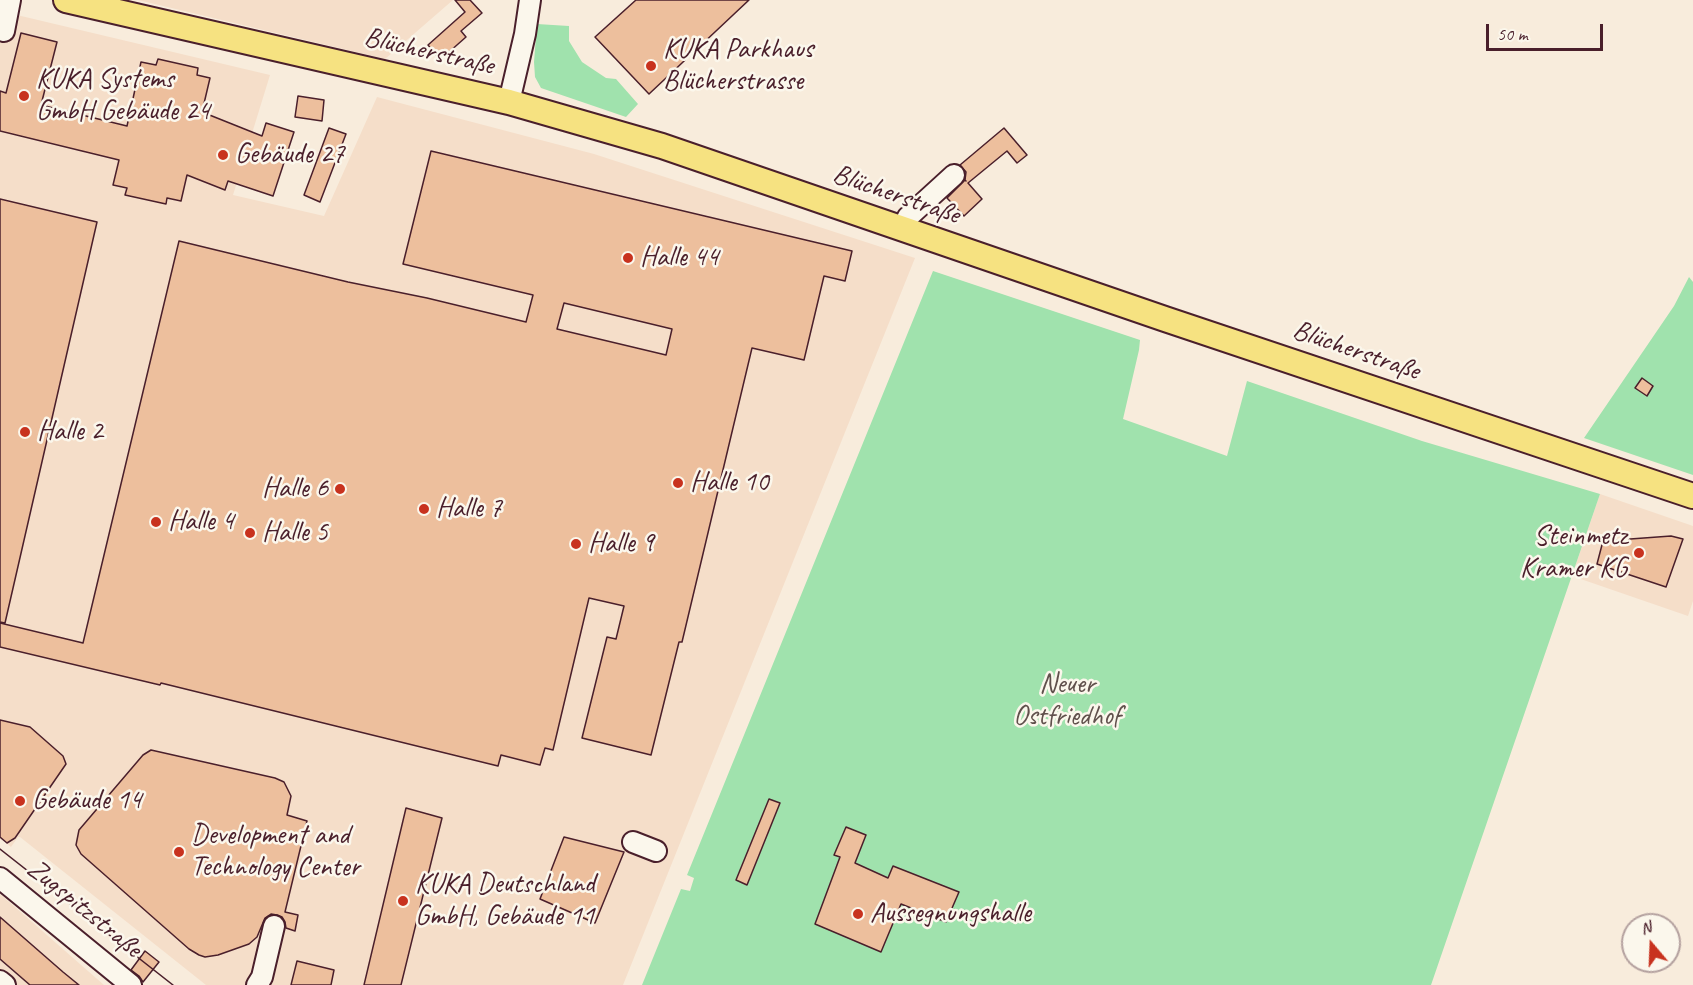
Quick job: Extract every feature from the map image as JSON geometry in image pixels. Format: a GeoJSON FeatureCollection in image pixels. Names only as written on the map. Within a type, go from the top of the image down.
{"type":"FeatureCollection","features":[{"type":"Feature","properties":{"kind":"main road","name":"Blücherstraße"},"geometry":{"type":"LineString","coordinates":[[66,0],[131,7],[509,102],[663,146],[1693,496]]}},
{"type":"Feature","properties":{"kind":"street"},"geometry":{"type":"LineString","coordinates":[[0,30],[4,31],[10,0]]}},
{"type":"Feature","properties":{"kind":"street"},"geometry":{"type":"LineString","coordinates":[[509,102],[530,0]]}},
{"type":"Feature","properties":{"kind":"street"},"geometry":{"type":"LineString","coordinates":[[903,228],[908,217],[954,175]]}},
{"type":"Feature","properties":{"kind":"street"},"geometry":{"type":"LineString","coordinates":[[633,842],[656,851]]}},
{"type":"Feature","properties":{"kind":"street","name":"Zugspitzstraße"},"geometry":{"type":"LineString","coordinates":[[0,878],[131,985]]}},
{"type":"Feature","properties":{"kind":"street"},"geometry":{"type":"LineString","coordinates":[[257,985],[262,978],[274,926]]}},
{"type":"Feature","properties":{"kind":"street"},"geometry":{"type":"LineString","coordinates":[[0,981],[5,985]]}},
{"type":"Feature","properties":{"kind":"shaded area"},"geometry":{"type":"Polygon","coordinates":[[[138,0],[453,0],[385,59],[138,0]]]}},
{"type":"Feature","properties":{"kind":"shaded area"},"geometry":{"type":"Polygon","coordinates":[[[0,11],[270,75],[233,195],[324,216],[377,97],[594,154],[915,258],[623,985],[206,985],[20,837],[11,847],[0,838],[0,11]]]}},
{"type":"Feature","properties":{"kind":"shaded area"},"geometry":{"type":"Polygon","coordinates":[[[1600,494],[1693,526],[1693,601],[1688,616],[1572,576],[1600,494]]]}},
{"type":"Feature","properties":{"kind":"shaded area"},"geometry":{"type":"Polygon","coordinates":[[[0,894],[104,985],[0,985],[0,894]]]}},
{"type":"Feature","properties":{"kind":"green space"},"geometry":{"type":"Polygon","coordinates":[[[537,24],[569,26],[569,41],[582,62],[606,78],[616,79],[638,104],[626,117],[541,88],[535,77],[534,62],[537,24]]]}},
{"type":"Feature","properties":{"kind":"green space","name":"Neuer Ostfriedhof"},"geometry":{"type":"Polygon","coordinates":[[[933,271],[1140,340],[1123,419],[1227,456],[1247,381],[1422,441],[1600,494],[1431,985],[642,985],[681,889],[690,891],[694,878],[687,875],[933,271]]]}},
{"type":"Feature","properties":{"kind":"green space"},"geometry":{"type":"Polygon","coordinates":[[[1689,277],[1693,282],[1693,475],[1584,438],[1674,306],[1689,277]]]}},
{"type":"Feature","properties":{"kind":"building"},"geometry":{"type":"Polygon","coordinates":[[[455,0],[470,0],[482,13],[461,31],[466,37],[440,60],[428,45],[465,12],[455,0]]]}},
{"type":"Feature","properties":{"kind":"building","name":"KUKA Parkhaus Blücherstrasse"},"geometry":{"type":"Polygon","coordinates":[[[636,0],[749,0],[649,94],[595,37],[636,0]]]}},
{"type":"Feature","properties":{"kind":"building"},"geometry":{"type":"Polygon","coordinates":[[[21,33],[57,42],[41,105],[127,126],[141,62],[156,65],[158,59],[198,68],[197,75],[210,78],[202,112],[262,136],[266,123],[294,132],[273,196],[228,181],[225,190],[187,175],[181,201],[167,198],[166,204],[125,195],[127,188],[113,185],[119,160],[0,131],[0,91],[6,93],[21,33]]]}},
{"type":"Feature","properties":{"kind":"building"},"geometry":{"type":"Polygon","coordinates":[[[298,96],[324,100],[322,121],[295,117],[298,96]]]}},
{"type":"Feature","properties":{"kind":"building"},"geometry":{"type":"Polygon","coordinates":[[[329,128],[346,134],[320,202],[304,195],[329,128]]]}},
{"type":"Feature","properties":{"kind":"building"},"geometry":{"type":"Polygon","coordinates":[[[1004,128],[1027,155],[1017,163],[1007,151],[968,183],[982,199],[964,216],[947,198],[965,180],[966,172],[960,165],[1004,128]]]}},
{"type":"Feature","properties":{"kind":"building"},"geometry":{"type":"Polygon","coordinates":[[[431,151],[852,251],[845,281],[824,276],[804,360],[752,348],[682,642],[679,642],[651,755],[582,738],[607,637],[616,639],[624,606],[589,598],[553,750],[545,748],[540,765],[501,755],[498,766],[161,683],[160,685],[0,647],[0,623],[83,643],[179,241],[526,322],[533,295],[403,264],[431,151]],[[564,303],[557,329],[666,355],[672,329],[564,303]]]}},
{"type":"Feature","properties":{"kind":"building","name":"Halle 2"},"geometry":{"type":"Polygon","coordinates":[[[0,199],[97,222],[5,623],[0,622],[0,199]]]}},
{"type":"Feature","properties":{"kind":"building"},"geometry":{"type":"Polygon","coordinates":[[[1642,378],[1653,386],[1647,396],[1635,388],[1642,378]]]}},
{"type":"Feature","properties":{"kind":"building","name":"Steinmetz Kramer KG"},"geometry":{"type":"Polygon","coordinates":[[[1671,536],[1683,539],[1666,587],[1597,564],[1603,541],[1671,536]]]}},
{"type":"Feature","properties":{"kind":"building","name":"Gebäude 14"},"geometry":{"type":"Polygon","coordinates":[[[0,720],[30,727],[63,756],[66,764],[15,838],[7,843],[0,837],[0,720]]]}},
{"type":"Feature","properties":{"kind":"building","name":"Development and Technology Center"},"geometry":{"type":"Polygon","coordinates":[[[151,750],[284,782],[291,796],[287,815],[307,821],[285,912],[298,915],[295,931],[286,928],[282,917],[271,914],[265,918],[257,937],[249,944],[218,955],[205,957],[199,955],[189,949],[81,854],[76,845],[79,830],[143,755],[151,750]]]}},
{"type":"Feature","properties":{"kind":"building"},"geometry":{"type":"Polygon","coordinates":[[[769,799],[780,803],[747,885],[736,880],[769,799]]]}},
{"type":"Feature","properties":{"kind":"building","name":"KUKA Deutschland GmbH, Gebäude 11"},"geometry":{"type":"Polygon","coordinates":[[[406,808],[442,818],[401,985],[364,985],[406,808]]]}},
{"type":"Feature","properties":{"kind":"building","name":"Aussegnungshalle"},"geometry":{"type":"Polygon","coordinates":[[[846,827],[866,835],[855,863],[888,878],[893,866],[959,892],[946,922],[901,904],[881,952],[815,924],[840,857],[834,855],[846,827]]]}},
{"type":"Feature","properties":{"kind":"building"},"geometry":{"type":"Polygon","coordinates":[[[564,837],[624,852],[595,923],[540,899],[564,837]]]}},
{"type":"Feature","properties":{"kind":"building"},"geometry":{"type":"Polygon","coordinates":[[[0,917],[79,985],[30,985],[0,959],[0,917]]]}},
{"type":"Feature","properties":{"kind":"building"},"geometry":{"type":"Polygon","coordinates":[[[145,951],[159,962],[143,982],[131,970],[145,951]]]}},
{"type":"Feature","properties":{"kind":"building","name":"KUKA Deutschland GmbH, Gebäude 11"},"geometry":{"type":"Polygon","coordinates":[[[297,961],[334,970],[331,985],[291,985],[297,961]]]}},
{"type":"Feature","properties":{"kind":"tram line"},"geometry":{"type":"LineString","coordinates":[[0,849],[173,985]]}},
{"type":"Feature","properties":{"kind":"place","name":"KUKA Parkhaus Blücherstrasse"},"geometry":{"type":"Point","coordinates":[651,66]}},
{"type":"Feature","properties":{"kind":"place","name":"KUKA Systems GmbH Gebäude 24"},"geometry":{"type":"Point","coordinates":[24,96]}},
{"type":"Feature","properties":{"kind":"place","name":"Gebäude 27"},"geometry":{"type":"Point","coordinates":[223,155]}},
{"type":"Feature","properties":{"kind":"place","name":"Halle 44"},"geometry":{"type":"Point","coordinates":[628,258]}},
{"type":"Feature","properties":{"kind":"place","name":"Halle 2"},"geometry":{"type":"Point","coordinates":[25,432]}},
{"type":"Feature","properties":{"kind":"place","name":"Halle 10"},"geometry":{"type":"Point","coordinates":[678,483]}},
{"type":"Feature","properties":{"kind":"place","name":"Halle 6"},"geometry":{"type":"Point","coordinates":[340,489]}},
{"type":"Feature","properties":{"kind":"place","name":"Halle 7"},"geometry":{"type":"Point","coordinates":[424,509]}},
{"type":"Feature","properties":{"kind":"place","name":"Halle 4"},"geometry":{"type":"Point","coordinates":[156,522]}},
{"type":"Feature","properties":{"kind":"place","name":"Halle 5"},"geometry":{"type":"Point","coordinates":[250,533]}},
{"type":"Feature","properties":{"kind":"place","name":"Halle 9"},"geometry":{"type":"Point","coordinates":[576,544]}},
{"type":"Feature","properties":{"kind":"place","name":"Steinmetz Kramer KG"},"geometry":{"type":"Point","coordinates":[1639,553]}},
{"type":"Feature","properties":{"kind":"place","name":"Gebäude 14"},"geometry":{"type":"Point","coordinates":[20,801]}},
{"type":"Feature","properties":{"kind":"place","name":"Development and Technology Center"},"geometry":{"type":"Point","coordinates":[179,852]}},
{"type":"Feature","properties":{"kind":"place","name":"KUKA Deutschland GmbH, Gebäude 11"},"geometry":{"type":"Point","coordinates":[403,901]}},
{"type":"Feature","properties":{"kind":"place","name":"Aussegnungshalle"},"geometry":{"type":"Point","coordinates":[858,914]}}]}
